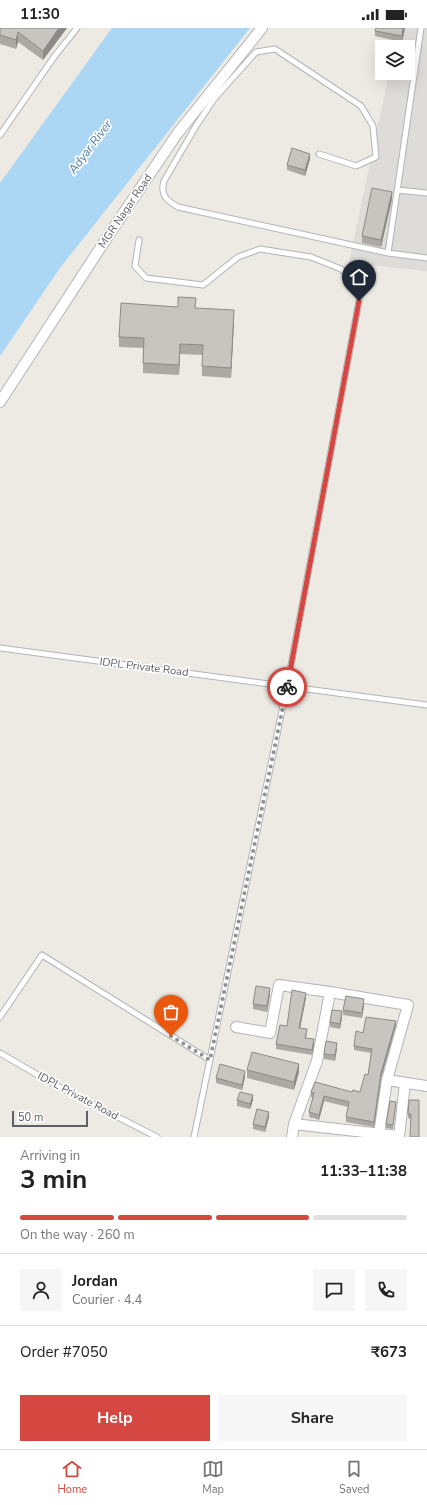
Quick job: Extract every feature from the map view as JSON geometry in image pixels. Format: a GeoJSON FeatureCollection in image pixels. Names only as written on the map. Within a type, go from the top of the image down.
{"type":"FeatureCollection","features":[{"type":"Feature","properties":{"kind":"street","name":"MGR Nagar Road"},"geometry":{"type":"LineString","coordinates":[[0,402],[110,233],[177,134],[262,28]]}},
{"type":"Feature","properties":{"kind":"street"},"geometry":{"type":"LineString","coordinates":[[236,1027],[270,1033],[279,985],[408,1005],[387,1080],[379,1134]]}},
{"type":"Feature","properties":{"kind":"street"},"geometry":{"type":"LineString","coordinates":[[292,1137],[294,1124],[317,1061],[330,992]]}},
{"type":"Feature","properties":{"kind":"street"},"geometry":{"type":"LineString","coordinates":[[387,1080],[427,1086]]}},
{"type":"Feature","properties":{"kind":"street"},"geometry":{"type":"LineString","coordinates":[[294,1124],[399,1136],[405,1083]]}},
{"type":"Feature","properties":{"kind":"lane"},"geometry":{"type":"LineString","coordinates":[[0,135],[54,57],[77,28]]}},
{"type":"Feature","properties":{"kind":"lane"},"geometry":{"type":"LineString","coordinates":[[388,253],[421,28]]}},
{"type":"Feature","properties":{"kind":"lane"},"geometry":{"type":"LineString","coordinates":[[319,154],[356,166],[376,157],[373,126],[361,106],[275,49],[256,52],[214,98],[164,181],[162,190],[165,198],[178,207],[388,253],[427,258]]}},
{"type":"Feature","properties":{"kind":"lane"},"geometry":{"type":"LineString","coordinates":[[397,190],[427,193]]}},
{"type":"Feature","properties":{"kind":"lane"},"geometry":{"type":"LineString","coordinates":[[139,240],[135,266],[146,278],[203,285],[238,257],[260,249],[311,257],[340,269],[362,285],[287,686],[194,1137]]}},
{"type":"Feature","properties":{"kind":"lane","name":"IDPL Private Road"},"geometry":{"type":"LineString","coordinates":[[0,648],[427,705]]}},
{"type":"Feature","properties":{"kind":"lane"},"geometry":{"type":"LineString","coordinates":[[0,1017],[42,954],[210,1060]]}},
{"type":"Feature","properties":{"kind":"lane","name":"IDPL Private Road"},"geometry":{"type":"LineString","coordinates":[[0,1053],[55,1085],[157,1137]]}},
{"type":"Feature","properties":{"kind":"shaded area"},"geometry":{"type":"Polygon","coordinates":[[[398,28],[427,28],[427,271],[349,263],[388,80],[415,80],[415,40],[395,40],[398,28]]]}},
{"type":"Feature","properties":{"kind":"water","name":"Adyar River"},"geometry":{"type":"Polygon","coordinates":[[[112,28],[250,28],[60,268],[0,356],[0,183],[112,28]]]}},
{"type":"Feature","properties":{"kind":"building"},"geometry":{"type":"Polygon","coordinates":[[[0,28],[59,28],[43,51],[18,32],[16,40],[0,35],[0,28]]]}},
{"type":"Feature","properties":{"kind":"building"},"geometry":{"type":"Polygon","coordinates":[[[376,28],[403,28],[402,36],[375,31],[376,28]]]}},
{"type":"Feature","properties":{"kind":"building"},"geometry":{"type":"Polygon","coordinates":[[[292,148],[310,154],[305,170],[287,165],[292,148]]]}},
{"type":"Feature","properties":{"kind":"building"},"geometry":{"type":"Polygon","coordinates":[[[372,188],[392,192],[381,240],[362,236],[372,188]]]}},
{"type":"Feature","properties":{"kind":"building"},"geometry":{"type":"Polygon","coordinates":[[[178,297],[196,298],[195,308],[234,310],[231,368],[202,366],[203,345],[180,344],[179,365],[143,363],[144,338],[119,337],[121,303],[178,307],[178,297]]]}},
{"type":"Feature","properties":{"kind":"building"},"geometry":{"type":"Polygon","coordinates":[[[256,986],[270,988],[267,1006],[253,1004],[256,986]]]}},
{"type":"Feature","properties":{"kind":"building"},"geometry":{"type":"Polygon","coordinates":[[[292,990],[306,993],[299,1028],[307,1029],[305,1038],[314,1039],[312,1050],[276,1044],[280,1025],[287,1026],[292,990]]]}},
{"type":"Feature","properties":{"kind":"building"},"geometry":{"type":"Polygon","coordinates":[[[346,996],[364,999],[362,1013],[343,1010],[346,996]]]}},
{"type":"Feature","properties":{"kind":"building"},"geometry":{"type":"Polygon","coordinates":[[[332,1010],[342,1011],[340,1024],[330,1022],[332,1010]]]}},
{"type":"Feature","properties":{"kind":"building"},"geometry":{"type":"Polygon","coordinates":[[[366,1017],[396,1021],[381,1073],[374,1122],[346,1117],[349,1102],[324,1096],[319,1115],[309,1112],[314,1093],[311,1092],[315,1082],[352,1092],[353,1090],[360,1092],[365,1074],[368,1075],[372,1049],[354,1046],[356,1031],[363,1033],[366,1017]]]}},
{"type":"Feature","properties":{"kind":"building"},"geometry":{"type":"Polygon","coordinates":[[[326,1041],[337,1043],[335,1055],[324,1054],[326,1041]]]}},
{"type":"Feature","properties":{"kind":"building"},"geometry":{"type":"Polygon","coordinates":[[[252,1052],[299,1064],[294,1082],[247,1070],[252,1052]]]}},
{"type":"Feature","properties":{"kind":"building"},"geometry":{"type":"Polygon","coordinates":[[[220,1064],[245,1071],[242,1085],[216,1078],[220,1064]]]}},
{"type":"Feature","properties":{"kind":"building"},"geometry":{"type":"Polygon","coordinates":[[[240,1092],[253,1095],[250,1104],[237,1100],[240,1092]]]}},
{"type":"Feature","properties":{"kind":"building"},"geometry":{"type":"Polygon","coordinates":[[[409,1100],[419,1100],[419,1137],[410,1137],[411,1114],[408,1114],[409,1100]]]}},
{"type":"Feature","properties":{"kind":"building"},"geometry":{"type":"Polygon","coordinates":[[[390,1101],[396,1102],[393,1125],[386,1124],[390,1101]]]}},
{"type":"Feature","properties":{"kind":"building"},"geometry":{"type":"Polygon","coordinates":[[[257,1109],[269,1112],[265,1127],[253,1124],[257,1109]]]}},
{"type":"Feature","properties":{"kind":"way so far"},"geometry":{"type":"LineString","coordinates":[[171,1036],[210,1060],[287,687]]}},
{"type":"Feature","properties":{"kind":"route"},"geometry":{"type":"LineString","coordinates":[[287,687],[359,301]]}}]}
